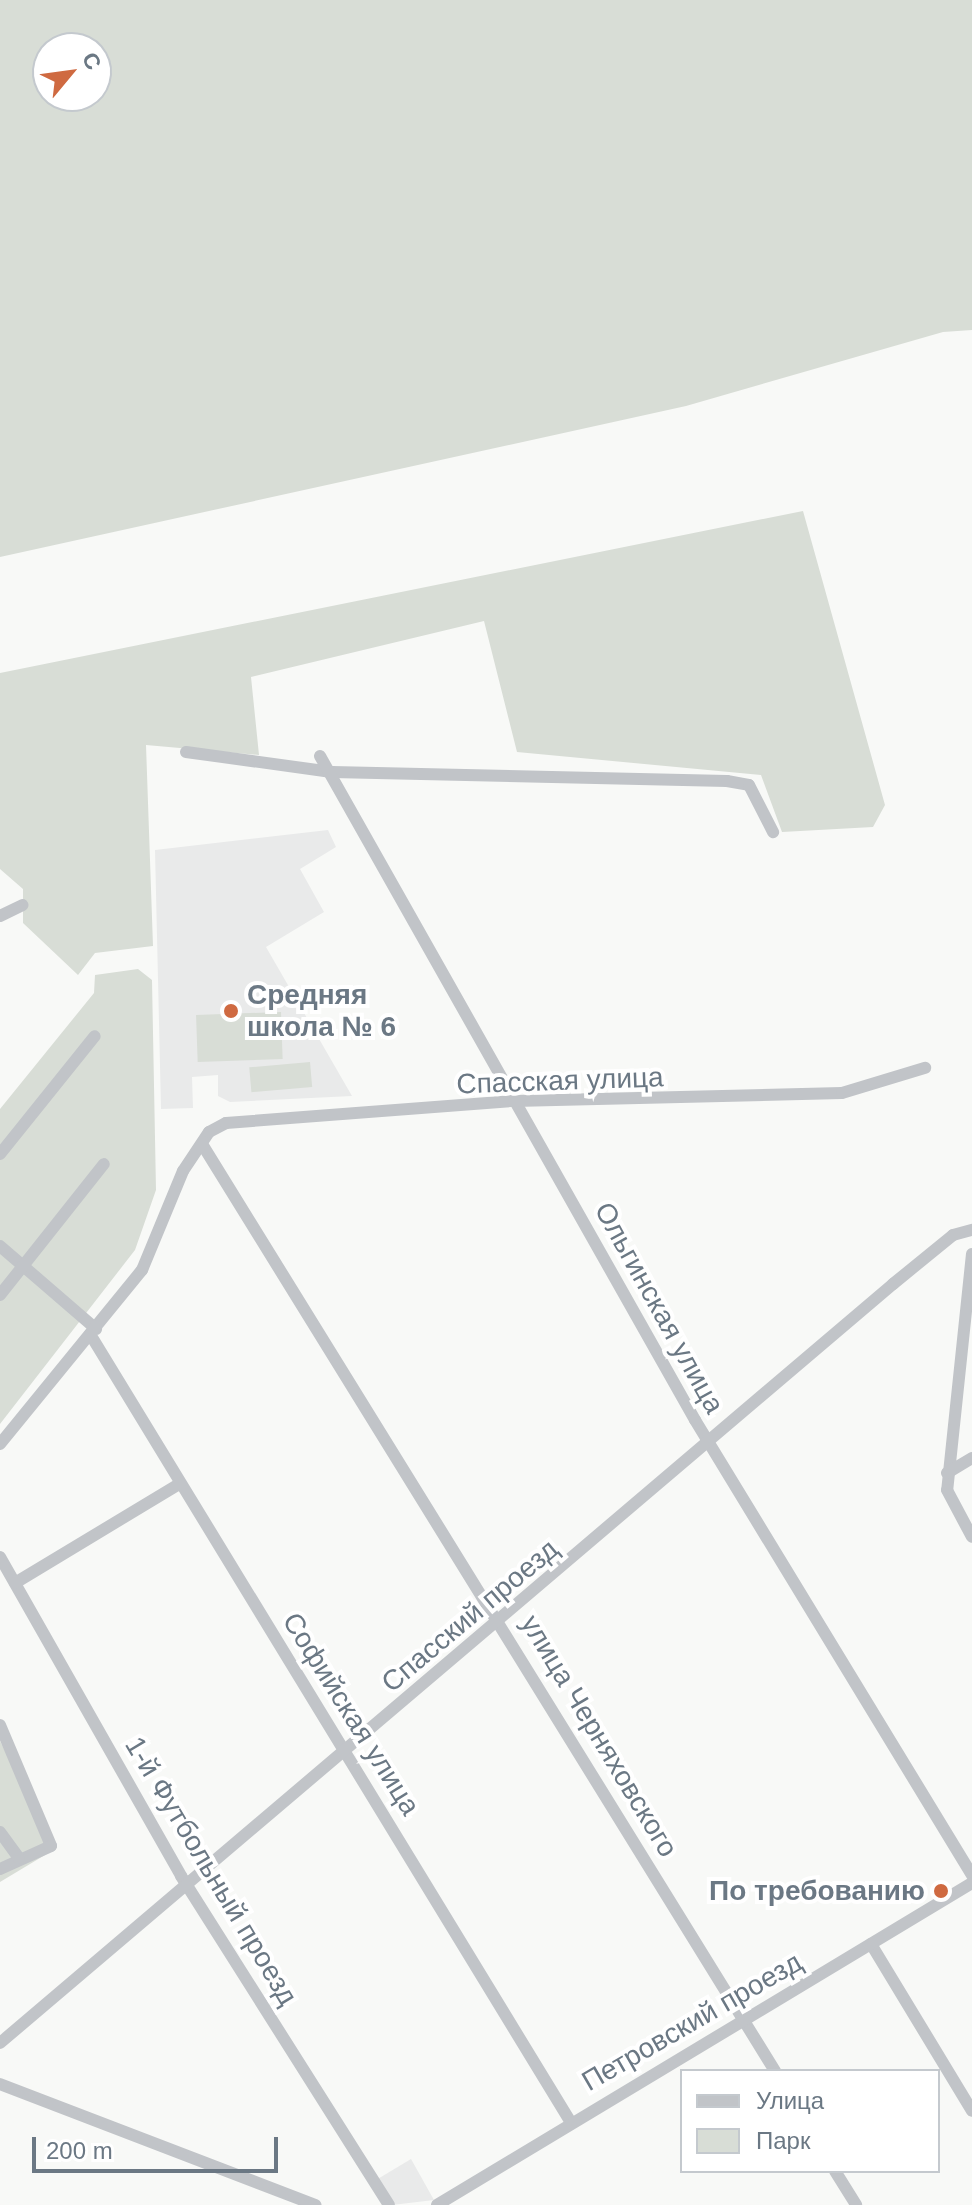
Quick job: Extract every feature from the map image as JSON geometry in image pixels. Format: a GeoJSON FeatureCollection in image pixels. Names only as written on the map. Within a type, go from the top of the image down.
{"type":"FeatureCollection","features":[{"type":"Feature","properties":{"kind":"street"},"geometry":{"type":"LineString","coordinates":[[186,752],[332,772],[749,785],[773,832]]}},
{"type":"Feature","properties":{"kind":"street","name":"Ольгинская улица"},"geometry":{"type":"LineString","coordinates":[[320,756],[332,772],[709,1446],[972,1875]]}},
{"type":"Feature","properties":{"kind":"street"},"geometry":{"type":"LineString","coordinates":[[0,916],[23,905]]}},
{"type":"Feature","properties":{"kind":"street"},"geometry":{"type":"LineString","coordinates":[[0,1154],[95,1036]]}},
{"type":"Feature","properties":{"kind":"street","name":"Спасская улица"},"geometry":{"type":"LineString","coordinates":[[202,1144],[226,1123],[514,1101],[842,1093],[925,1068]]}},
{"type":"Feature","properties":{"kind":"street"},"geometry":{"type":"LineString","coordinates":[[0,1444],[142,1270],[202,1144]]}},
{"type":"Feature","properties":{"kind":"street","name":"улица Черняховского"},"geometry":{"type":"LineString","coordinates":[[202,1144],[501,1621],[774,2069]]}},
{"type":"Feature","properties":{"kind":"street"},"geometry":{"type":"LineString","coordinates":[[0,1295],[104,1164]]}},
{"type":"Feature","properties":{"kind":"street","name":"Спасский проезд"},"geometry":{"type":"LineString","coordinates":[[0,2043],[709,1446],[893,1284],[953,1235],[972,1231]]}},
{"type":"Feature","properties":{"kind":"street","name":"Софийская улица"},"geometry":{"type":"LineString","coordinates":[[0,1246],[93,1331],[179,1484],[348,1751],[570,2121]]}},
{"type":"Feature","properties":{"kind":"street"},"geometry":{"type":"LineString","coordinates":[[972,1254],[947,1473],[947,1490],[972,1537]]}},
{"type":"Feature","properties":{"kind":"street"},"geometry":{"type":"LineString","coordinates":[[957,1370],[972,1362]]}},
{"type":"Feature","properties":{"kind":"street"},"geometry":{"type":"LineString","coordinates":[[947,1473],[972,1458]]}},
{"type":"Feature","properties":{"kind":"street"},"geometry":{"type":"LineString","coordinates":[[15,1583],[179,1484]]}},
{"type":"Feature","properties":{"kind":"street","name":"1-й Футбольный проезд"},"geometry":{"type":"LineString","coordinates":[[0,1557],[187,1886],[389,2205]]}},
{"type":"Feature","properties":{"kind":"street"},"geometry":{"type":"LineString","coordinates":[[0,1725],[51,1846],[0,1869]]}},
{"type":"Feature","properties":{"kind":"street"},"geometry":{"type":"LineString","coordinates":[[0,1832],[19,1858]]}},
{"type":"Feature","properties":{"kind":"street","name":"Петровский проезд"},"geometry":{"type":"LineString","coordinates":[[437,2205],[570,2121],[744,2021],[972,1883]]}},
{"type":"Feature","properties":{"kind":"street"},"geometry":{"type":"LineString","coordinates":[[871,1944],[972,2111]]}},
{"type":"Feature","properties":{"kind":"street"},"geometry":{"type":"LineString","coordinates":[[0,2084],[316,2205]]}},
{"type":"Feature","properties":{"kind":"street"},"geometry":{"type":"LineString","coordinates":[[836,2173],[856,2205]]}},
{"type":"Feature","properties":{"kind":"shaded area","name":"Средняя школа № 6"},"geometry":{"type":"Polygon","coordinates":[[[328,830],[336,847],[300,869],[324,912],[266,947],[352,1096],[230,1102],[218,1096],[218,1075],[192,1077],[193,1108],[161,1109],[155,850],[328,830]]]}},
{"type":"Feature","properties":{"kind":"shaded area"},"geometry":{"type":"Polygon","coordinates":[[[411,2159],[434,2200],[392,2205],[376,2180],[411,2159]]]}},
{"type":"Feature","properties":{"kind":"green space"},"geometry":{"type":"Polygon","coordinates":[[[0,0],[972,0],[972,330],[943,332],[686,406],[0,557],[0,0]]]}},
{"type":"Feature","properties":{"kind":"green space"},"geometry":{"type":"Polygon","coordinates":[[[803,511],[885,805],[873,827],[782,832],[761,775],[517,752],[484,621],[251,677],[259,755],[146,745],[153,946],[95,953],[78,975],[23,923],[23,889],[0,869],[0,673],[803,511]]]}},
{"type":"Feature","properties":{"kind":"green space"},"geometry":{"type":"Polygon","coordinates":[[[138,969],[152,980],[156,1190],[135,1250],[0,1424],[0,1109],[94,993],[95,975],[138,969]]]}},
{"type":"Feature","properties":{"kind":"green space"},"geometry":{"type":"Polygon","coordinates":[[[281,1012],[283,1059],[198,1062],[196,1015],[281,1012]]]}},
{"type":"Feature","properties":{"kind":"green space"},"geometry":{"type":"Polygon","coordinates":[[[310,1062],[312,1087],[251,1092],[249,1067],[310,1062]]]}},
{"type":"Feature","properties":{"kind":"green space"},"geometry":{"type":"Polygon","coordinates":[[[0,1741],[55,1849],[0,1882],[0,1741]]]}},
{"type":"Feature","properties":{"kind":"place","name":"Средняя школа № 6"},"geometry":{"type":"Point","coordinates":[231,1011]}},
{"type":"Feature","properties":{"kind":"place","name":"По требованию"},"geometry":{"type":"Point","coordinates":[941,1891]}}]}
